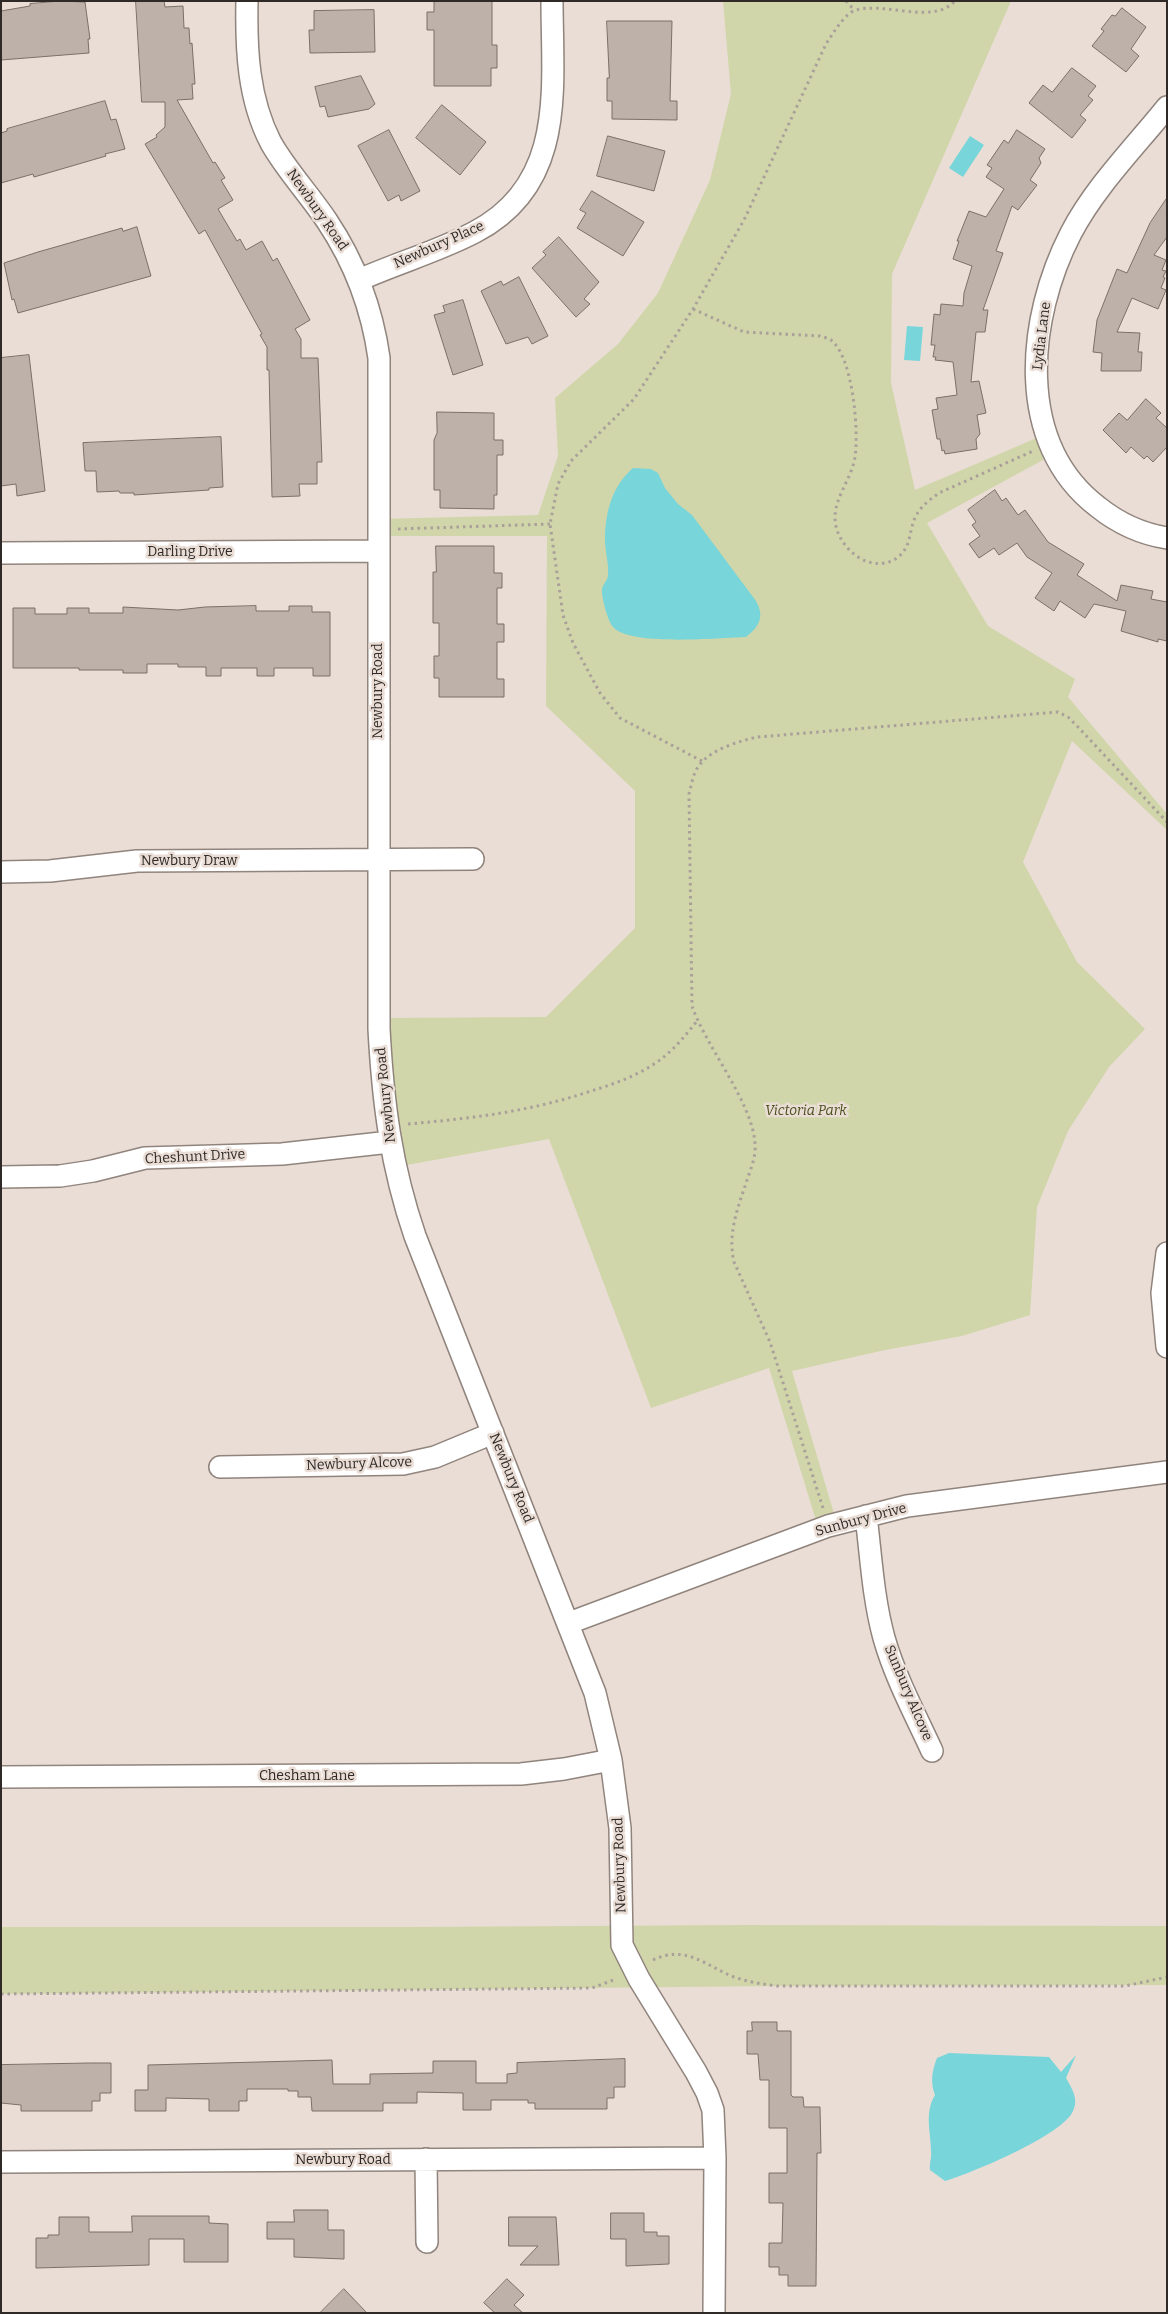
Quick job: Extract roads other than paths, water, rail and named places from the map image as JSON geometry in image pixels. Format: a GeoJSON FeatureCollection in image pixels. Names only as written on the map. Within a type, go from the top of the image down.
{"type":"FeatureCollection","features":[{"type":"Feature","properties":{"kind":"street","name":"Newbury Road"},"geometry":{"type":"LineString","coordinates":[[247,1],[247,49],[250,79],[257,108],[271,142],[347,253],[360,280],[371,316],[379,358],[379,1029],[383,1095],[402,1199],[595,1693],[611,1760],[620,1828],[622,1945],[634,1970],[707,2093],[714,2117],[714,2313]]}},
{"type":"Feature","properties":{"kind":"street","name":"Newbury Place"},"geometry":{"type":"LineString","coordinates":[[360,280],[475,232],[494,220],[528,184],[541,160],[549,135],[552,1]]}},
{"type":"Feature","properties":{"kind":"street","name":"Lydia Lane"},"geometry":{"type":"LineString","coordinates":[[1167,107],[1087,206],[1070,235],[1055,269],[1041,321],[1037,359],[1040,416],[1049,444],[1068,478],[1093,503],[1124,524],[1142,532],[1167,538]]}},
{"type":"Feature","properties":{"kind":"street","name":"Darling Drive"},"geometry":{"type":"LineString","coordinates":[[1,553],[378,551]]}},
{"type":"Feature","properties":{"kind":"street","name":"Newbury Draw"},"geometry":{"type":"LineString","coordinates":[[1,872],[50,871],[136,860],[473,859]]}},
{"type":"Feature","properties":{"kind":"street","name":"Cheshunt Drive"},"geometry":{"type":"LineString","coordinates":[[1,1178],[60,1176],[93,1171],[145,1158],[282,1154],[389,1134]]}},
{"type":"Feature","properties":{"kind":"street"},"geometry":{"type":"LineString","coordinates":[[1167,1253],[1162,1292],[1167,1347]]}},
{"type":"Feature","properties":{"kind":"street","name":"Newbury Alcove"},"geometry":{"type":"LineString","coordinates":[[220,1467],[403,1464],[435,1457],[493,1433]]}},
{"type":"Feature","properties":{"kind":"street","name":"Sunbury Drive"},"geometry":{"type":"LineString","coordinates":[[569,1623],[828,1526],[866,1516],[907,1506],[1167,1472]]}},
{"type":"Feature","properties":{"kind":"street","name":"Sunbury Alcove"},"geometry":{"type":"LineString","coordinates":[[866,1516],[876,1596],[884,1637],[897,1676],[932,1751]]}},
{"type":"Feature","properties":{"kind":"street","name":"Chesham Lane"},"geometry":{"type":"LineString","coordinates":[[1,1777],[521,1774],[564,1769],[611,1760]]}},
{"type":"Feature","properties":{"kind":"street","name":"Newbury Road"},"geometry":{"type":"LineString","coordinates":[[1,2162],[715,2158]]}},
{"type":"Feature","properties":{"kind":"street"},"geometry":{"type":"LineString","coordinates":[[426,2159],[427,2242]]}},
{"type":"Feature","properties":{"kind":"water"},"geometry":{"type":"Polygon","coordinates":[[[970,136],[984,145],[963,177],[949,168],[970,136]]]}},
{"type":"Feature","properties":{"kind":"water"},"geometry":{"type":"Polygon","coordinates":[[[907,326],[923,327],[920,361],[904,360],[907,326]]]}},
{"type":"Feature","properties":{"kind":"water"},"geometry":{"type":"Polygon","coordinates":[[[633,468],[651,469],[658,473],[665,488],[678,504],[692,515],[756,601],[760,612],[759,621],[746,637],[677,640],[639,637],[624,634],[614,628],[609,621],[602,592],[608,575],[605,540],[606,520],[615,492],[633,468]]]}},
{"type":"Feature","properties":{"kind":"water"},"geometry":{"type":"Polygon","coordinates":[[[949,2053],[1049,2057],[1061,2072],[1076,2055],[1066,2078],[1075,2098],[1075,2107],[1066,2121],[1035,2142],[995,2162],[945,2181],[930,2170],[929,2116],[935,2095],[932,2081],[935,2063],[937,2058],[949,2053]]]}},
{"type":"Feature","properties":{"kind":"park label","name":"Victoria Park"},"geometry":{"type":"Point","coordinates":[806,1111]}}]}
